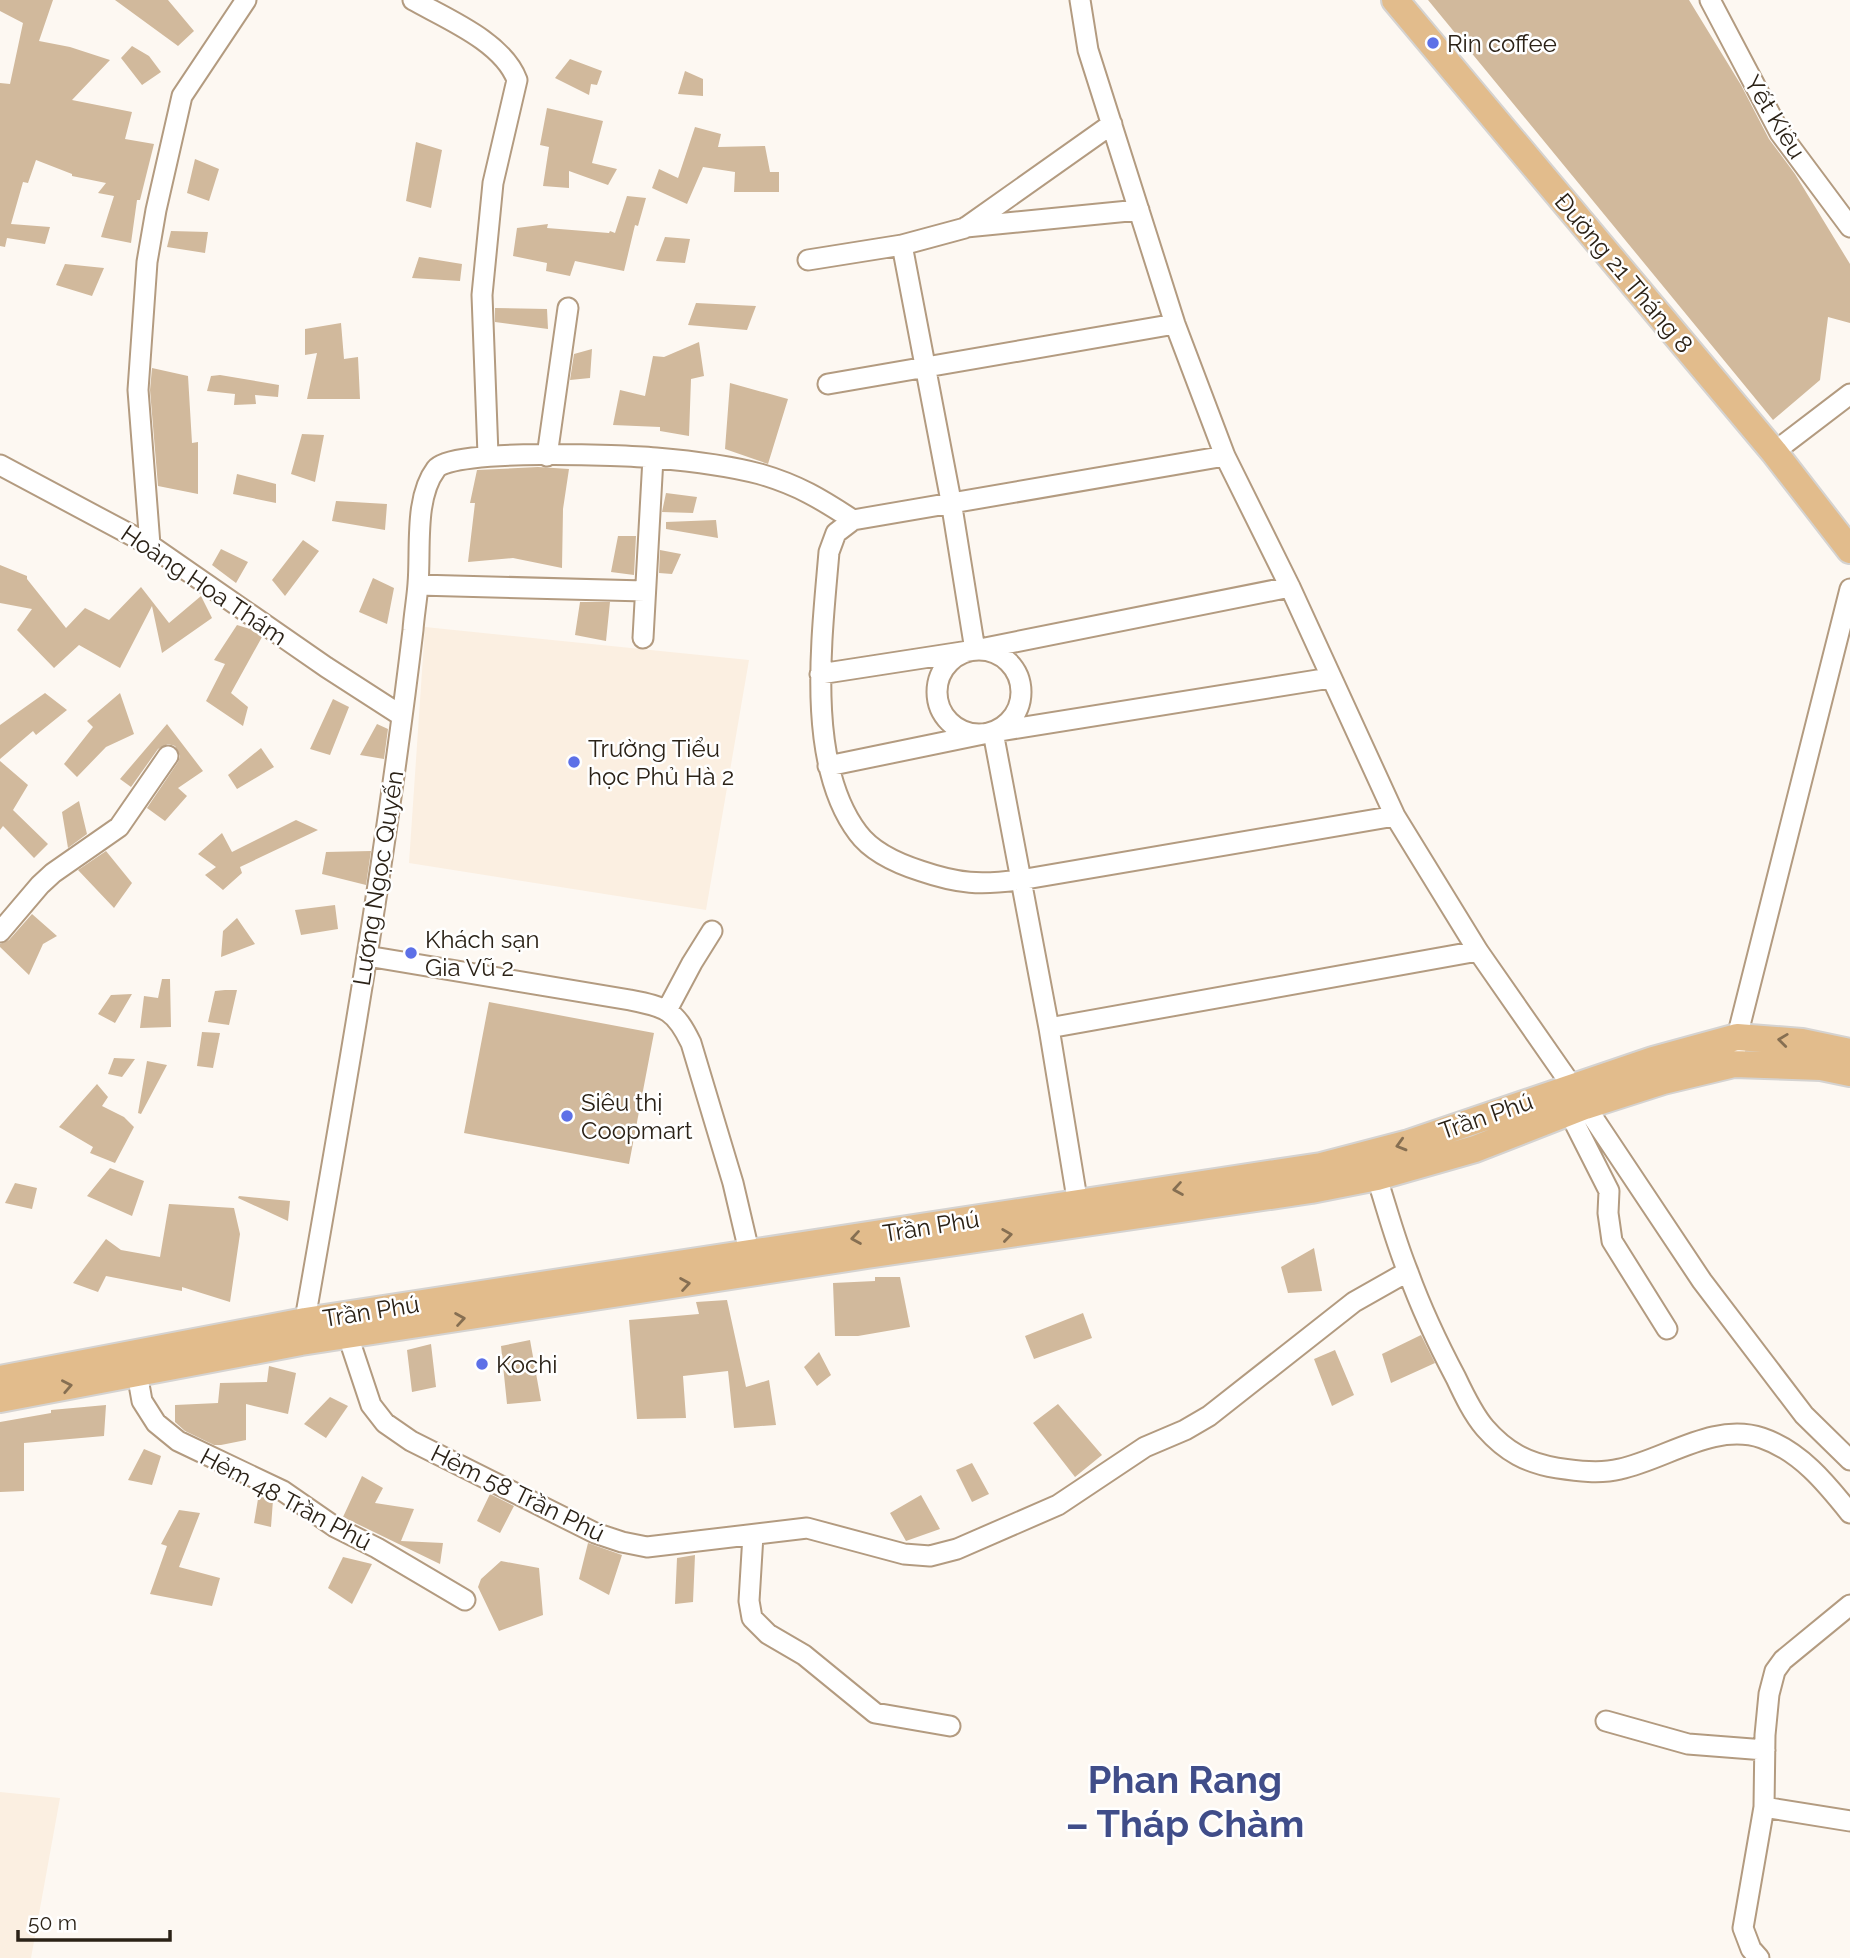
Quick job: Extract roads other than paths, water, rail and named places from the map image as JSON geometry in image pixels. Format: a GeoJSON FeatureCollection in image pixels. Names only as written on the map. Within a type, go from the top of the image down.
{"type":"FeatureCollection","features":[{"type":"Feature","properties":{"kind":"main road","name":"Đường 21 Tháng 8"},"geometry":{"type":"LineString","coordinates":[[1395,0],[1774,452],[1850,550]]}},
{"type":"Feature","properties":{"kind":"main road","name":"Trần Phú"},"geometry":{"type":"LineString","coordinates":[[0,1379],[752,1264],[867,1255],[1080,1214],[1229,1203],[1373,1165],[1475,1149],[1653,1060],[1737,1037],[1802,1042],[1850,1052]]}},
{"type":"Feature","properties":{"kind":"main road","name":"Trần Phú"},"geometry":{"type":"LineString","coordinates":[[1575,1101],[1734,1064],[1821,1067],[1850,1073]]}},
{"type":"Feature","properties":{"kind":"main road","name":"Trần Phú"},"geometry":{"type":"LineString","coordinates":[[0,1399],[136,1373],[303,1332],[348,1336],[752,1264]]}},
{"type":"Feature","properties":{"kind":"street"},"geometry":{"type":"LineString","coordinates":[[150,545],[138,390],[147,261],[182,96],[246,0]]}},
{"type":"Feature","properties":{"kind":"street"},"geometry":{"type":"LineString","coordinates":[[413,0],[480,38],[513,69],[517,80],[493,183],[483,283],[488,455],[653,458],[715,465],[760,474],[807,490],[853,520]]}},
{"type":"Feature","properties":{"kind":"street"},"geometry":{"type":"LineString","coordinates":[[1080,0],[1088,50],[1175,324],[1225,456],[1290,587],[1395,816],[1575,1101],[1702,1281],[1804,1415],[1850,1460]]}},
{"type":"Feature","properties":{"kind":"street","name":"Yết Kiêu"},"geometry":{"type":"LineString","coordinates":[[1710,0],[1780,133],[1850,227]]}},
{"type":"Feature","properties":{"kind":"street"},"geometry":{"type":"LineString","coordinates":[[965,228],[1112,124]]}},
{"type":"Feature","properties":{"kind":"street"},"geometry":{"type":"LineString","coordinates":[[808,260],[902,244],[965,228],[1139,210]]}},
{"type":"Feature","properties":{"kind":"street"},"geometry":{"type":"LineString","coordinates":[[902,244],[951,502],[975,650]]}},
{"type":"Feature","properties":{"kind":"street"},"geometry":{"type":"LineString","coordinates":[[547,456],[568,308]]}},
{"type":"Feature","properties":{"kind":"street"},"geometry":{"type":"LineString","coordinates":[[828,384],[1175,324]]}},
{"type":"Feature","properties":{"kind":"street"},"geometry":{"type":"LineString","coordinates":[[1774,452],[1850,394]]}},
{"type":"Feature","properties":{"kind":"street","name":"Lương Ngọc Quyến"},"geometry":{"type":"LineString","coordinates":[[303,1332],[367,956],[402,716],[418,585],[420,516],[434,470],[440,464],[488,455]]}},
{"type":"Feature","properties":{"kind":"street"},"geometry":{"type":"LineString","coordinates":[[1225,456],[853,520],[836,533],[829,552],[820,674],[828,766],[840,806],[859,835],[895,863],[948,881],[981,885],[1395,816]]}},
{"type":"Feature","properties":{"kind":"street"},"geometry":{"type":"LineString","coordinates":[[643,638],[653,458]]}},
{"type":"Feature","properties":{"kind":"street","name":"Hoàng Hoa Thám"},"geometry":{"type":"LineString","coordinates":[[0,465],[150,545],[326,667],[402,716]]}},
{"type":"Feature","properties":{"kind":"street"},"geometry":{"type":"LineString","coordinates":[[418,585],[645,591]]}},
{"type":"Feature","properties":{"kind":"street"},"geometry":{"type":"LineString","coordinates":[[820,674],[975,650],[1290,587]]}},
{"type":"Feature","properties":{"kind":"street"},"geometry":{"type":"LineString","coordinates":[[1734,1064],[1737,1037],[1850,589]]}},
{"type":"Feature","properties":{"kind":"street"},"geometry":{"type":"LineString","coordinates":[[828,766],[993,732],[1005,726],[1020,703],[1018,677],[1012,665],[1001,656],[989,651],[975,650],[961,654],[950,662],[937,687],[943,714],[953,725],[965,732],[979,734],[993,732],[1330,678]]}},
{"type":"Feature","properties":{"kind":"street"},"geometry":{"type":"LineString","coordinates":[[993,732],[1049,1028],[1080,1214]]}},
{"type":"Feature","properties":{"kind":"street"},"geometry":{"type":"LineString","coordinates":[[0,932],[53,873],[118,827],[168,756]]}},
{"type":"Feature","properties":{"kind":"street"},"geometry":{"type":"LineString","coordinates":[[667,1010],[712,931]]}},
{"type":"Feature","properties":{"kind":"street"},"geometry":{"type":"LineString","coordinates":[[1049,1028],[1478,951]]}},
{"type":"Feature","properties":{"kind":"street"},"geometry":{"type":"LineString","coordinates":[[367,956],[630,1000],[667,1010],[681,1022],[691,1043],[733,1183],[752,1264]]}},
{"type":"Feature","properties":{"kind":"street"},"geometry":{"type":"LineString","coordinates":[[1575,1101],[1609,1191],[1608,1213],[1612,1241],[1667,1329]]}},
{"type":"Feature","properties":{"kind":"street"},"geometry":{"type":"LineString","coordinates":[[1373,1165],[1407,1272],[1445,1358],[1483,1427],[1506,1450],[1539,1465],[1590,1472],[1641,1462],[1706,1439],[1732,1434],[1759,1437],[1789,1450],[1831,1490],[1850,1513]]}},
{"type":"Feature","properties":{"kind":"street","name":"Hẻm 58 Trần Phú"},"geometry":{"type":"LineString","coordinates":[[348,1336],[371,1405],[385,1423],[411,1441],[595,1533],[648,1547],[807,1528],[904,1554],[930,1556],[957,1549],[1058,1505],[1145,1447],[1185,1430],[1209,1416],[1354,1303],[1407,1272]]}},
{"type":"Feature","properties":{"kind":"street","name":"Hẻm 48 Trần Phú"},"geometry":{"type":"LineString","coordinates":[[136,1373],[142,1401],[156,1423],[178,1441],[283,1492],[335,1527],[377,1548],[465,1600]]}},
{"type":"Feature","properties":{"kind":"street"},"geometry":{"type":"LineString","coordinates":[[752,1535],[749,1601],[752,1618],[768,1634],[804,1655],[875,1713],[950,1726]]}},
{"type":"Feature","properties":{"kind":"street"},"geometry":{"type":"LineString","coordinates":[[1759,1958],[1751,1948],[1743,1928],[1764,1807],[1769,1694],[1775,1671],[1793,1651],[1850,1605]]}},
{"type":"Feature","properties":{"kind":"street"},"geometry":{"type":"LineString","coordinates":[[1606,1721],[1688,1744],[1765,1750]]}},
{"type":"Feature","properties":{"kind":"street"},"geometry":{"type":"LineString","coordinates":[[1764,1807],[1850,1821]]}},
{"type":"Feature","properties":{"kind":"place","name":"Rin coffee"},"geometry":{"type":"Point","coordinates":[1433,43]}},
{"type":"Feature","properties":{"kind":"place","name":"Trường Tiểu học Phủ Hà 2"},"geometry":{"type":"Point","coordinates":[574,762]}},
{"type":"Feature","properties":{"kind":"place","name":"Khách sạn Gia Vũ 2"},"geometry":{"type":"Point","coordinates":[411,953]}},
{"type":"Feature","properties":{"kind":"place","name":"Siêu thị Coopmart"},"geometry":{"type":"Point","coordinates":[567,1116]}},
{"type":"Feature","properties":{"kind":"place","name":"Kochi"},"geometry":{"type":"Point","coordinates":[482,1364]}},
{"type":"Feature","properties":{"kind":"district","name":"Phan Rang – Tháp Chàm"},"geometry":{"type":"Point","coordinates":[1185,1800]}}]}
